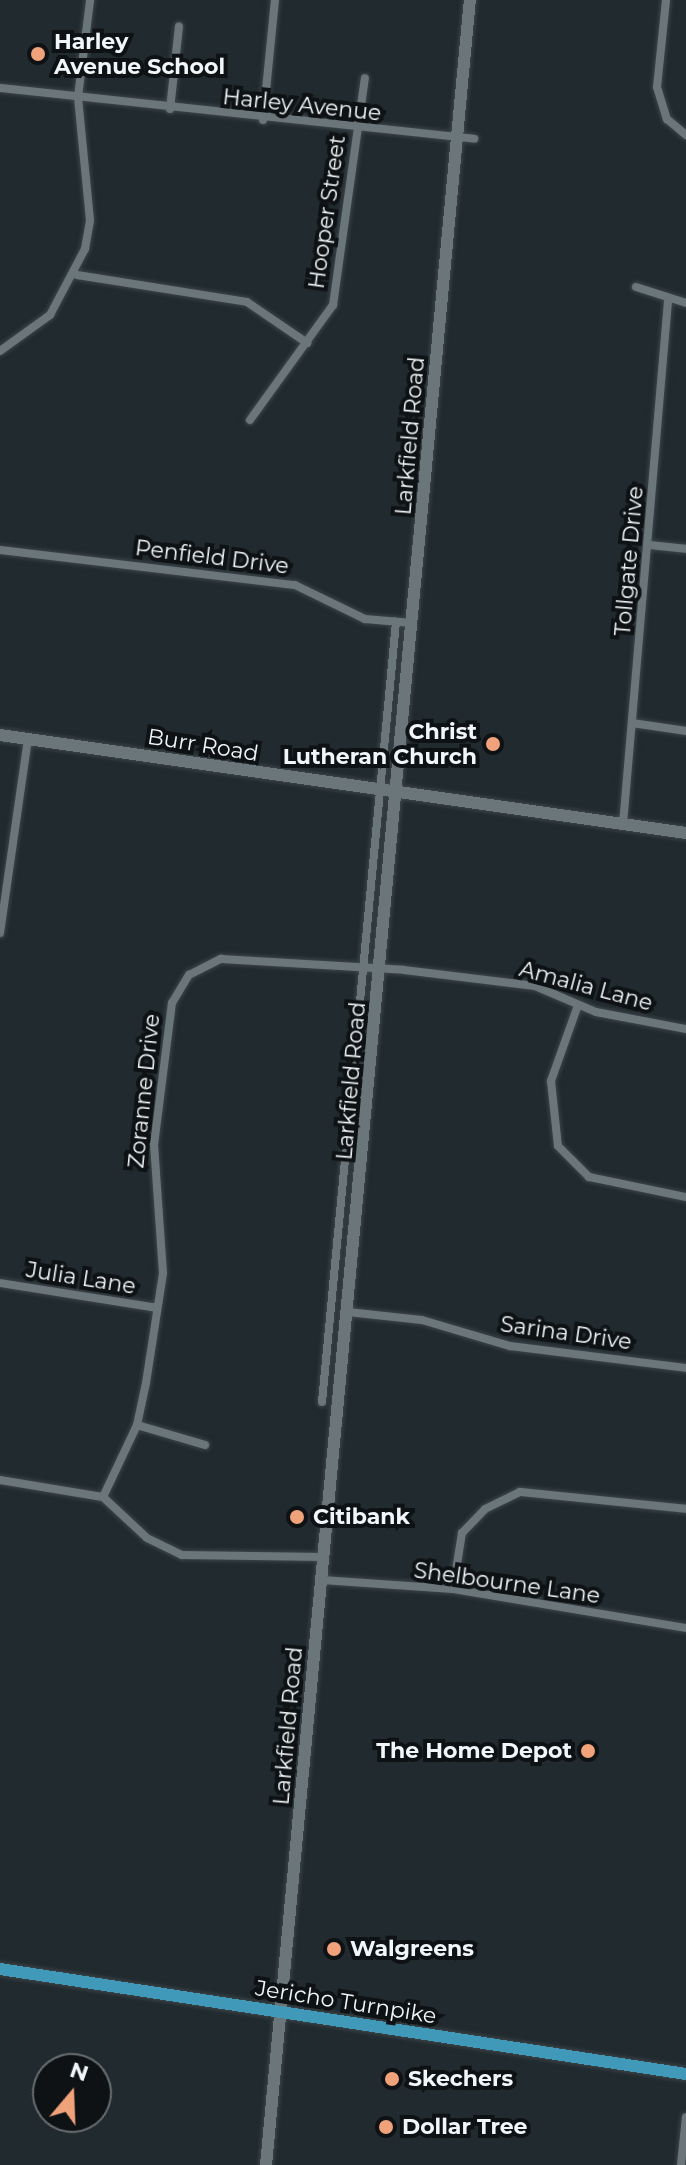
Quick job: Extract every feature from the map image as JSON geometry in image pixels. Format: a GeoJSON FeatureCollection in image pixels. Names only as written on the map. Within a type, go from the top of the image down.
{"type":"FeatureCollection","features":[{"type":"Feature","properties":{"kind":"main road","name":"Larkfield Road"},"geometry":{"type":"LineString","coordinates":[[266,2165],[381,971],[470,0]]}},
{"type":"Feature","properties":{"kind":"main road","name":"Burr Road"},"geometry":{"type":"LineString","coordinates":[[0,735],[382,793],[686,833]]}},
{"type":"Feature","properties":{"kind":"main road","name":"Jericho Turnpike"},"geometry":{"type":"LineString","coordinates":[[0,1969],[686,2074]]}},
{"type":"Feature","properties":{"kind":"street"},"geometry":{"type":"LineString","coordinates":[[0,351],[50,315],[77,275],[90,220],[78,97],[90,0]]}},
{"type":"Feature","properties":{"kind":"street"},"geometry":{"type":"LineString","coordinates":[[263,120],[275,0]]}},
{"type":"Feature","properties":{"kind":"street"},"geometry":{"type":"LineString","coordinates":[[666,0],[657,87],[667,119],[686,135]]}},
{"type":"Feature","properties":{"kind":"street"},"geometry":{"type":"LineString","coordinates":[[170,109],[179,26]]}},
{"type":"Feature","properties":{"kind":"street","name":"Hooper Street"},"geometry":{"type":"LineString","coordinates":[[250,420],[307,343],[337,290],[365,78]]}},
{"type":"Feature","properties":{"kind":"street","name":"Harley Avenue"},"geometry":{"type":"LineString","coordinates":[[0,88],[263,120],[474,139]]}},
{"type":"Feature","properties":{"kind":"street"},"geometry":{"type":"LineString","coordinates":[[77,275],[247,302],[307,343]]}},
{"type":"Feature","properties":{"kind":"street"},"geometry":{"type":"LineString","coordinates":[[636,287],[668,301],[686,303]]}},
{"type":"Feature","properties":{"kind":"street","name":"Tollgate Drive"},"geometry":{"type":"LineString","coordinates":[[623,824],[668,301]]}},
{"type":"Feature","properties":{"kind":"street"},"geometry":{"type":"LineString","coordinates":[[649,545],[686,549]]}},
{"type":"Feature","properties":{"kind":"street","name":"Penfield Drive"},"geometry":{"type":"LineString","coordinates":[[0,550],[295,585],[365,619],[412,623]]}},
{"type":"Feature","properties":{"kind":"street","name":"Larkfield Road"},"geometry":{"type":"LineString","coordinates":[[322,1402],[396,622]]}},
{"type":"Feature","properties":{"kind":"street"},"geometry":{"type":"LineString","coordinates":[[632,723],[686,731]]}},
{"type":"Feature","properties":{"kind":"street"},"geometry":{"type":"LineString","coordinates":[[0,933],[3,878],[28,739]]}},
{"type":"Feature","properties":{"kind":"street","name":"Zoranne Drive"},"geometry":{"type":"LineString","coordinates":[[103,1497],[137,1425],[163,1273],[154,1145],[178,988],[221,959],[381,971]]}},
{"type":"Feature","properties":{"kind":"street","name":"Amalia Lane"},"geometry":{"type":"LineString","coordinates":[[381,971],[535,986],[578,1005],[686,1029]]}},
{"type":"Feature","properties":{"kind":"street"},"geometry":{"type":"LineString","coordinates":[[578,1005],[551,1081],[558,1146],[589,1177],[686,1197]]}},
{"type":"Feature","properties":{"kind":"street","name":"Julia Lane"},"geometry":{"type":"LineString","coordinates":[[0,1283],[157,1308]]}},
{"type":"Feature","properties":{"kind":"street","name":"Sarina Drive"},"geometry":{"type":"LineString","coordinates":[[348,1312],[422,1320],[510,1346],[686,1368]]}},
{"type":"Feature","properties":{"kind":"street"},"geometry":{"type":"LineString","coordinates":[[137,1425],[205,1445]]}},
{"type":"Feature","properties":{"kind":"street"},"geometry":{"type":"LineString","coordinates":[[0,1480],[103,1497],[147,1538],[182,1555],[324,1557]]}},
{"type":"Feature","properties":{"kind":"street"},"geometry":{"type":"LineString","coordinates":[[453,1589],[462,1533],[485,1509],[520,1492],[686,1509]]}},
{"type":"Feature","properties":{"kind":"street","name":"Shelbourne Lane"},"geometry":{"type":"LineString","coordinates":[[322,1580],[453,1589],[686,1628]]}},
{"type":"Feature","properties":{"kind":"street"},"geometry":{"type":"LineString","coordinates":[[681,2165],[686,2117]]}},
{"type":"Feature","properties":{"kind":"place","name":"Harley Avenue School"},"geometry":{"type":"Point","coordinates":[38,54]}},
{"type":"Feature","properties":{"kind":"place","name":"Christ Lutheran Church"},"geometry":{"type":"Point","coordinates":[493,744]}},
{"type":"Feature","properties":{"kind":"place","name":"Citibank"},"geometry":{"type":"Point","coordinates":[297,1517]}},
{"type":"Feature","properties":{"kind":"place","name":"The Home Depot"},"geometry":{"type":"Point","coordinates":[588,1751]}},
{"type":"Feature","properties":{"kind":"place","name":"Walgreens"},"geometry":{"type":"Point","coordinates":[334,1949]}},
{"type":"Feature","properties":{"kind":"place","name":"Skechers"},"geometry":{"type":"Point","coordinates":[392,2079]}},
{"type":"Feature","properties":{"kind":"place","name":"Dollar Tree"},"geometry":{"type":"Point","coordinates":[386,2127]}}]}
